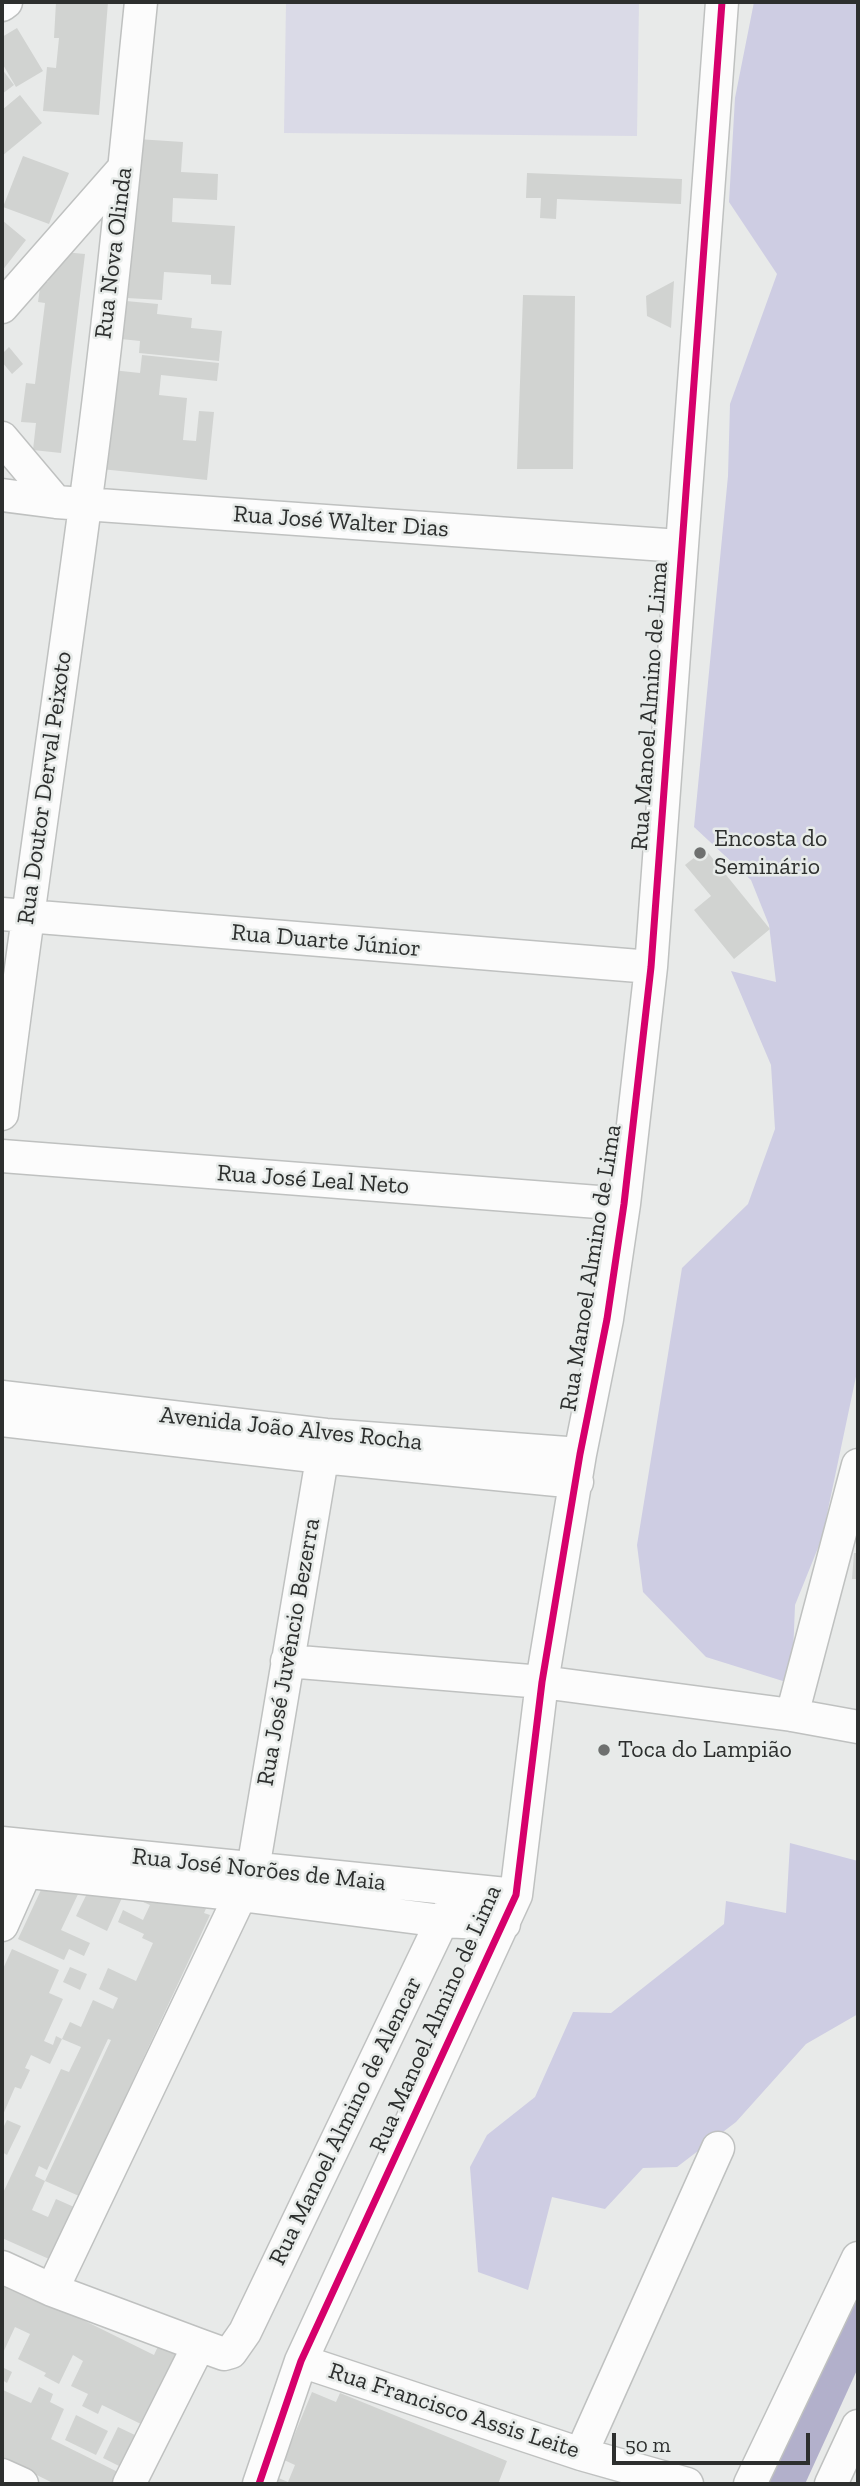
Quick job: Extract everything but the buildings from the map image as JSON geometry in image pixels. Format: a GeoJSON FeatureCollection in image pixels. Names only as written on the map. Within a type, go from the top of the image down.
{"type":"FeatureCollection","features":[{"type":"Feature","properties":{"kind":"street","name":"Rua Nova Olinda"},"geometry":{"type":"LineString","coordinates":[[71,503],[124,168],[141,2]]}},
{"type":"Feature","properties":{"kind":"street","name":"Rua Manoel Almino de Lima"},"geometry":{"type":"LineString","coordinates":[[258,2484],[301,2361],[510,1910],[542,1682],[607,1319],[624,1204],[651,967],[722,2]]}},
{"type":"Feature","properties":{"kind":"street"},"geometry":{"type":"LineString","coordinates":[[2,307],[124,168]]}},
{"type":"Feature","properties":{"kind":"street"},"geometry":{"type":"LineString","coordinates":[[2,438],[71,503]]}},
{"type":"Feature","properties":{"kind":"street","name":"Rua José Walter Dias"},"geometry":{"type":"LineString","coordinates":[[2,495],[71,503],[680,546]]}},
{"type":"Feature","properties":{"kind":"street","name":"Rua Doutor Derval Peixoto"},"geometry":{"type":"LineString","coordinates":[[2,1114],[14,915],[71,503]]}},
{"type":"Feature","properties":{"kind":"street","name":"Rua Duarte Júnior"},"geometry":{"type":"LineString","coordinates":[[14,915],[651,967]]}},
{"type":"Feature","properties":{"kind":"street","name":"Rua José Leal Neto"},"geometry":{"type":"LineString","coordinates":[[2,1156],[624,1204]]}},
{"type":"Feature","properties":{"kind":"street","name":"Avenida João Alves Rocha"},"geometry":{"type":"LineString","coordinates":[[2,1397],[77,1418]]}},
{"type":"Feature","properties":{"kind":"street","name":"Avenida João Alves Rocha"},"geometry":{"type":"LineString","coordinates":[[2,1420],[77,1418],[324,1446],[579,1468]]}},
{"type":"Feature","properties":{"kind":"street","name":"Rua José Juvêncio Bezerra"},"geometry":{"type":"LineString","coordinates":[[248,1882],[324,1446]]}},
{"type":"Feature","properties":{"kind":"street"},"geometry":{"type":"LineString","coordinates":[[792,1715],[858,1465]]}},
{"type":"Feature","properties":{"kind":"street"},"geometry":{"type":"LineString","coordinates":[[288,1661],[542,1682],[792,1715],[858,1727]]}},
{"type":"Feature","properties":{"kind":"street","name":"Rua José Norões de Maia"},"geometry":{"type":"LineString","coordinates":[[2,1843],[248,1882],[442,1921],[510,1910]]}},
{"type":"Feature","properties":{"kind":"street"},"geometry":{"type":"LineString","coordinates":[[2,1925],[14,1870]]}},
{"type":"Feature","properties":{"kind":"street","name":"Rua José Norões de Maia"},"geometry":{"type":"LineString","coordinates":[[14,1870],[464,1891],[510,1910]]}},
{"type":"Feature","properties":{"kind":"street"},"geometry":{"type":"LineString","coordinates":[[52,2290],[248,1882]]}},
{"type":"Feature","properties":{"kind":"street","name":"Rua Manoel Almino de Alencar"},"geometry":{"type":"LineString","coordinates":[[200,2345],[224,2354],[231,2352],[244,2332],[442,1921],[464,1891]]}},
{"type":"Feature","properties":{"kind":"street"},"geometry":{"type":"LineString","coordinates":[[581,2454],[718,2148]]}},
{"type":"Feature","properties":{"kind":"street"},"geometry":{"type":"LineString","coordinates":[[750,2484],[858,2258]]}},
{"type":"Feature","properties":{"kind":"street"},"geometry":{"type":"LineString","coordinates":[[2,2267],[52,2290],[200,2345],[129,2484]]}},
{"type":"Feature","properties":{"kind":"street","name":"Rua Francisco Assis Leite"},"geometry":{"type":"LineString","coordinates":[[301,2361],[581,2454],[687,2484]]}},
{"type":"Feature","properties":{"kind":"street"},"geometry":{"type":"LineString","coordinates":[[831,2484],[858,2426]]}},
{"type":"Feature","properties":{"kind":"street"},"geometry":{"type":"LineString","coordinates":[[2,2475],[22,2484]]}},
{"type":"Feature","properties":{"kind":"shaded area"},"geometry":{"type":"Polygon","coordinates":[[[286,2],[639,2],[637,136],[284,133],[286,2]]]}},
{"type":"Feature","properties":{"kind":"shaded area"},"geometry":{"type":"Polygon","coordinates":[[[754,2],[858,2],[858,1367],[822,1538],[795,1605],[793,1655],[786,1682],[706,1657],[643,1592],[637,1545],[682,1268],[748,1204],[775,1129],[771,1065],[731,971],[776,982],[769,925],[751,880],[694,827],[728,476],[730,404],[777,274],[729,202],[735,98],[754,2]]]}},
{"type":"Feature","properties":{"kind":"shaded area"},"geometry":{"type":"Polygon","coordinates":[[[790,1843],[858,1861],[858,2014],[806,2044],[736,2122],[677,2167],[643,2168],[605,2209],[552,2197],[528,2290],[478,2272],[470,2167],[487,2135],[535,2097],[573,2012],[611,2013],[724,1924],[726,1901],[786,1913],[790,1843]]]}},
{"type":"Feature","properties":{"kind":"shaded area"},"geometry":{"type":"Polygon","coordinates":[[[858,2277],[858,2368],[805,2484],[766,2484],[858,2277]]]}},
{"type":"Feature","properties":{"kind":"cycle path"},"geometry":{"type":"LineString","coordinates":[[259,2484],[301,2361],[516,1895],[542,1682],[580,1454],[607,1319],[624,1204],[651,967],[722,2]]}},
{"type":"Feature","properties":{"kind":"place","name":"Encosta do Seminário"},"geometry":{"type":"Point","coordinates":[700,853]}},
{"type":"Feature","properties":{"kind":"place","name":"Toca do Lampião"},"geometry":{"type":"Point","coordinates":[604,1750]}}]}
